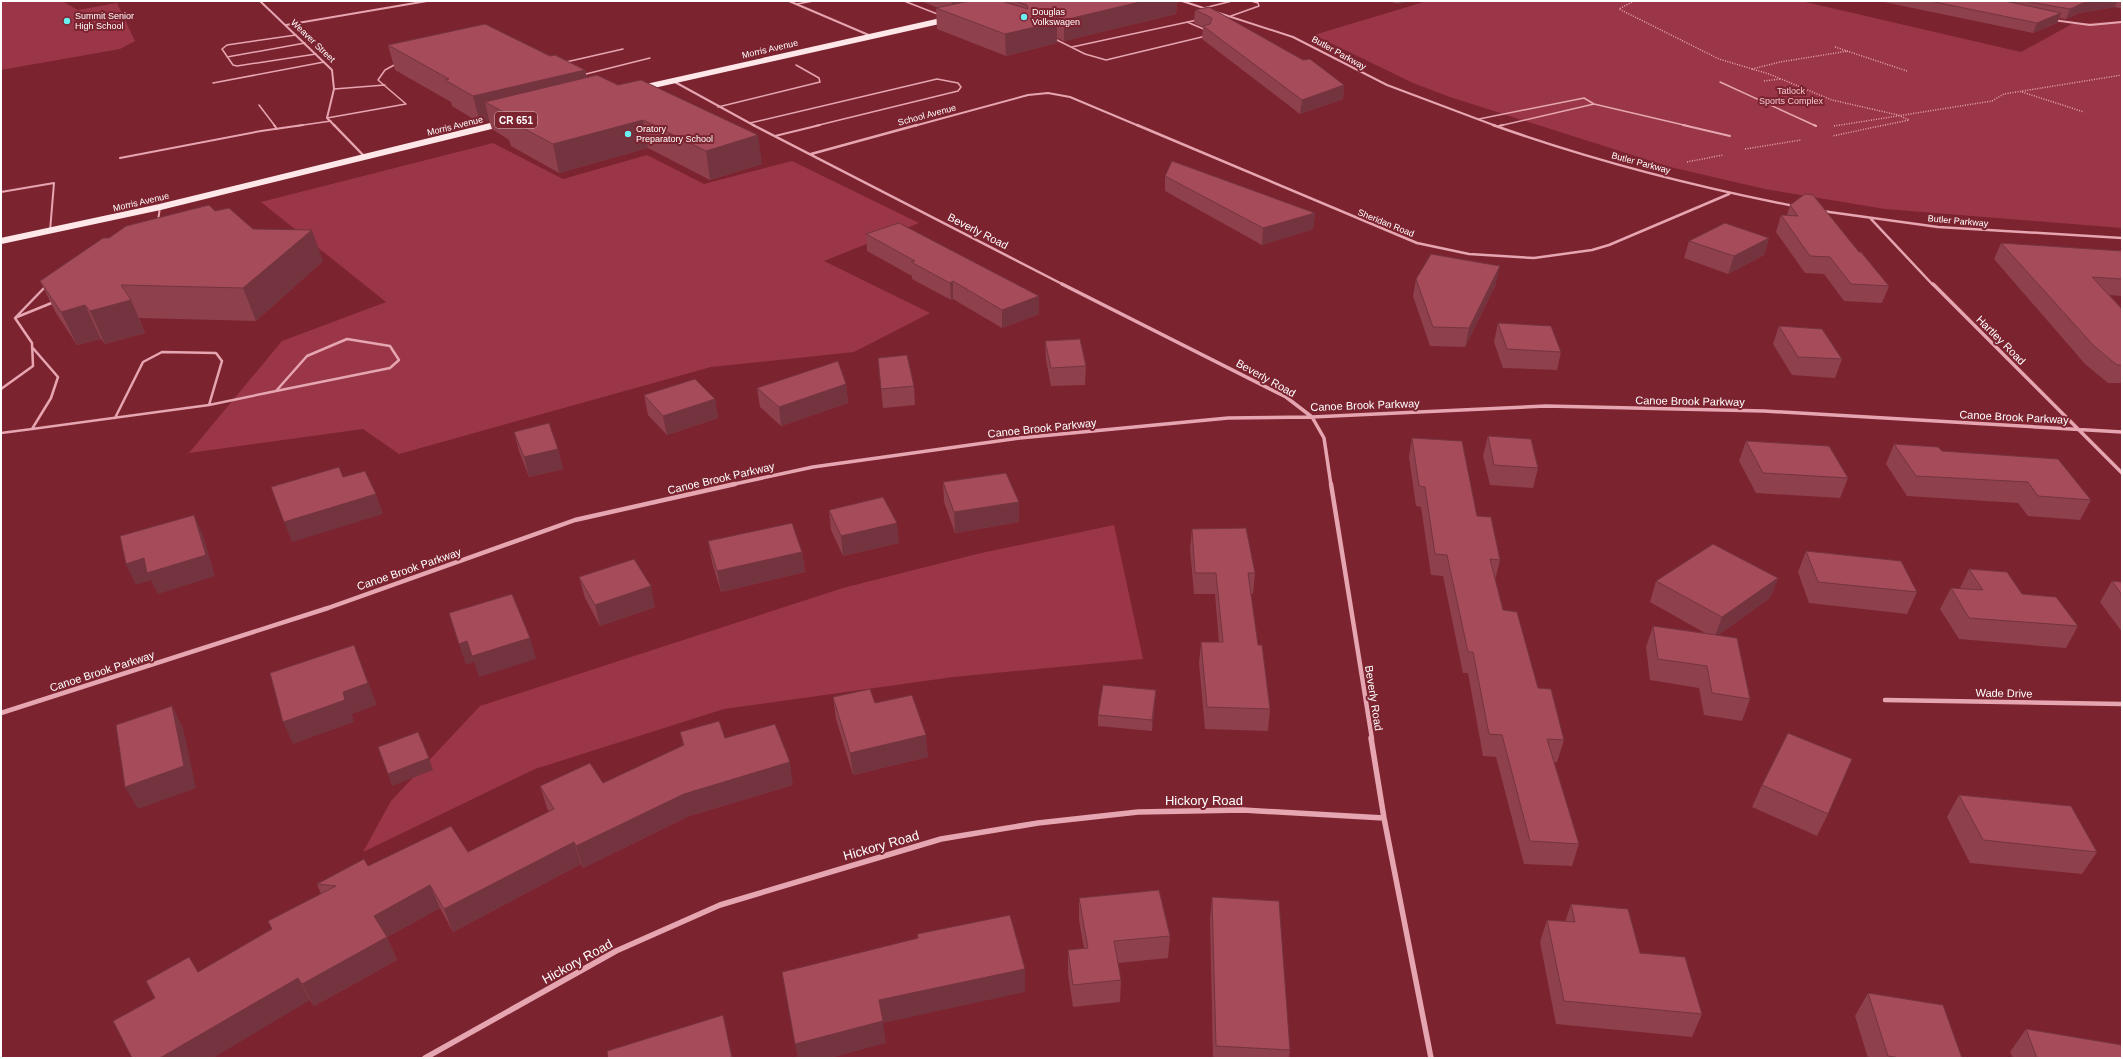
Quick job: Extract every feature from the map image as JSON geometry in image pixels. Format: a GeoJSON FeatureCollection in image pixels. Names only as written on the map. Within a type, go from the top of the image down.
{"type":"FeatureCollection","features":[{"type":"Feature","properties":{"kind":"main road","name":"Morris Avenue"},"geometry":{"type":"LineString","coordinates":[[635,90],[672,80],[952,18]]}},
{"type":"Feature","properties":{"kind":"main road","name":"Morris Avenue"},"geometry":{"type":"LineString","coordinates":[[1,241],[160,207],[506,122]]}},
{"type":"Feature","properties":{"kind":"street","name":"Weaver Street"},"geometry":{"type":"LineString","coordinates":[[260,1],[332,70],[334,89],[327,118]]}},
{"type":"Feature","properties":{"kind":"street"},"geometry":{"type":"LineString","coordinates":[[286,25],[427,1]]}},
{"type":"Feature","properties":{"kind":"street"},"geometry":{"type":"LineString","coordinates":[[789,1],[871,36]]}},
{"type":"Feature","properties":{"kind":"street","name":"Butler Parkway"},"geometry":{"type":"LineString","coordinates":[[1182,1],[1294,37],[1365,75],[1399,91],[1499,126],[1639,170],[1730,193],[1798,206]]}},
{"type":"Feature","properties":{"kind":"street"},"geometry":{"type":"LineString","coordinates":[[2049,19],[2074,24],[2112,24],[2122,22]]}},
{"type":"Feature","properties":{"kind":"street","name":"Beverly Road"},"geometry":{"type":"LineString","coordinates":[[672,80],[718,107],[977,241],[1286,397],[1312,417],[1324,438],[1384,818],[1431,1058]]}},
{"type":"Feature","properties":{"kind":"street","name":"School Avenue"},"geometry":{"type":"LineString","coordinates":[[810,154],[1028,95],[1048,93]]}},
{"type":"Feature","properties":{"kind":"street","name":"Sheridan Road"},"geometry":{"type":"LineString","coordinates":[[1048,93],[1070,98],[1417,243],[1469,254],[1534,258],[1592,250],[1730,193]]}},
{"type":"Feature","properties":{"kind":"street"},"geometry":{"type":"LineString","coordinates":[[327,118],[366,157]]}},
{"type":"Feature","properties":{"kind":"street","name":"Butler Parkway"},"geometry":{"type":"LineString","coordinates":[[1819,210],[1870,218],[1974,229],[2122,238]]}},
{"type":"Feature","properties":{"kind":"street","name":"Hartley Road"},"geometry":{"type":"LineString","coordinates":[[1870,218],[1947,299],[2080,429],[2122,473]]}},
{"type":"Feature","properties":{"kind":"street","name":"Canoe Brook Parkway"},"geometry":{"type":"LineString","coordinates":[[1,713],[328,608],[575,520],[813,467],[1020,438],[1228,418],[1312,417],[1554,406],[1764,411],[2122,432]]}},
{"type":"Feature","properties":{"kind":"street","name":"Wade Drive"},"geometry":{"type":"LineString","coordinates":[[1885,700],[2122,704]]}},
{"type":"Feature","properties":{"kind":"street","name":"Hickory Road"},"geometry":{"type":"LineString","coordinates":[[425,1058],[616,951],[720,905],[941,839],[1038,823],[1138,812],[1243,810],[1384,818]]}},
{"type":"Feature","properties":{"kind":"lane"},"geometry":{"type":"LineString","coordinates":[[797,4],[813,1]]}},
{"type":"Feature","properties":{"kind":"lane"},"geometry":{"type":"LineString","coordinates":[[904,1],[952,18]]}},
{"type":"Feature","properties":{"kind":"lane"},"geometry":{"type":"LineString","coordinates":[[1204,8],[1232,1]]}},
{"type":"Feature","properties":{"kind":"lane"},"geometry":{"type":"LineString","coordinates":[[1231,16],[1259,6],[1258,3],[1251,1]]}},
{"type":"Feature","properties":{"kind":"lane"},"geometry":{"type":"LineString","coordinates":[[1214,16],[1225,14]]}},
{"type":"Feature","properties":{"kind":"lane"},"geometry":{"type":"LineString","coordinates":[[1072,47],[1199,19]]}},
{"type":"Feature","properties":{"kind":"lane"},"geometry":{"type":"LineString","coordinates":[[1048,36],[1099,59],[1106,60],[1208,35],[1209,32],[1187,22]]}},
{"type":"Feature","properties":{"kind":"lane"},"geometry":{"type":"LineString","coordinates":[[296,35],[227,45],[222,49],[233,65],[244,66],[316,54]]}},
{"type":"Feature","properties":{"kind":"lane"},"geometry":{"type":"LineString","coordinates":[[227,57],[305,44]]}},
{"type":"Feature","properties":{"kind":"lane"},"geometry":{"type":"LineString","coordinates":[[563,63],[623,49]]}},
{"type":"Feature","properties":{"kind":"lane"},"geometry":{"type":"LineString","coordinates":[[580,75],[650,58]]}},
{"type":"Feature","properties":{"kind":"lane"},"geometry":{"type":"LineString","coordinates":[[213,83],[324,62]]}},
{"type":"Feature","properties":{"kind":"lane"},"geometry":{"type":"LineString","coordinates":[[327,118],[406,104],[378,80],[383,71],[389,66],[397,64]]}},
{"type":"Feature","properties":{"kind":"lane"},"geometry":{"type":"LineString","coordinates":[[718,107],[820,82],[819,78],[796,65]]}},
{"type":"Feature","properties":{"kind":"lane"},"geometry":{"type":"LineString","coordinates":[[750,123],[937,79],[958,83],[961,86],[958,91],[775,136]]}},
{"type":"Feature","properties":{"kind":"lane"},"geometry":{"type":"LineString","coordinates":[[1720,82],[1816,126]]}},
{"type":"Feature","properties":{"kind":"lane"},"geometry":{"type":"LineString","coordinates":[[334,89],[385,86]]}},
{"type":"Feature","properties":{"kind":"lane"},"geometry":{"type":"LineString","coordinates":[[1479,119],[1562,101],[1584,98],[1594,104],[1730,136]]}},
{"type":"Feature","properties":{"kind":"lane"},"geometry":{"type":"LineString","coordinates":[[1499,126],[1594,104]]}},
{"type":"Feature","properties":{"kind":"lane"},"geometry":{"type":"LineString","coordinates":[[259,105],[277,129]]}},
{"type":"Feature","properties":{"kind":"lane"},"geometry":{"type":"LineString","coordinates":[[120,158],[192,143],[331,121]]}},
{"type":"Feature","properties":{"kind":"lane"},"geometry":{"type":"LineString","coordinates":[[1,192],[54,183],[50,231]]}},
{"type":"Feature","properties":{"kind":"lane"},"geometry":{"type":"LineString","coordinates":[[158,223],[160,207]]}},
{"type":"Feature","properties":{"kind":"lane"},"geometry":{"type":"LineString","coordinates":[[15,318],[49,285]]}},
{"type":"Feature","properties":{"kind":"lane"},"geometry":{"type":"LineString","coordinates":[[15,318],[49,306],[59,300]]}},
{"type":"Feature","properties":{"kind":"lane"},"geometry":{"type":"LineString","coordinates":[[1,389],[33,366],[32,343],[15,318]]}},
{"type":"Feature","properties":{"kind":"lane"},"geometry":{"type":"LineString","coordinates":[[1,433],[209,405],[275,392],[390,368],[399,360],[390,346],[347,339],[307,356],[275,392]]}},
{"type":"Feature","properties":{"kind":"lane"},"geometry":{"type":"LineString","coordinates":[[32,347],[58,377],[52,398],[32,429]]}},
{"type":"Feature","properties":{"kind":"lane"},"geometry":{"type":"LineString","coordinates":[[115,418],[143,362],[162,352],[216,353],[222,361],[209,405]]}},
{"type":"Feature","properties":{"kind":"path"},"geometry":{"type":"LineString","coordinates":[[1634,1],[1619,9],[1710,55],[1781,79],[1832,100],[1898,115],[1909,120],[1831,136]]}},
{"type":"Feature","properties":{"kind":"path"},"geometry":{"type":"LineString","coordinates":[[1835,47],[1907,71]]}},
{"type":"Feature","properties":{"kind":"path"},"geometry":{"type":"LineString","coordinates":[[1752,69],[1780,62],[1848,51]]}},
{"type":"Feature","properties":{"kind":"path"},"geometry":{"type":"LineString","coordinates":[[1816,126],[1843,126],[1898,115],[1992,101],[2004,94],[2087,82],[2122,75]]}},
{"type":"Feature","properties":{"kind":"path"},"geometry":{"type":"LineString","coordinates":[[2020,92],[2084,112]]}},
{"type":"Feature","properties":{"kind":"path"},"geometry":{"type":"LineString","coordinates":[[1742,149],[1801,140]]}},
{"type":"Feature","properties":{"kind":"path"},"geometry":{"type":"LineString","coordinates":[[1684,163],[1724,155]]}},
{"type":"Feature","properties":{"kind":"green space","name":"Summit Senior High School"},"geometry":{"type":"Polygon","coordinates":[[[1,1],[62,1],[78,10],[117,3],[135,41],[120,49],[1,70],[1,1]]]}},
{"type":"Feature","properties":{"kind":"green space","name":"Tatlock Sports Complex"},"geometry":{"type":"Polygon","coordinates":[[[1427,1],[1801,1],[2021,52],[2072,24],[2122,21],[2122,228],[1885,209],[1765,189],[1670,167],[1450,97],[1413,83],[1314,35],[1427,1]]]}},
{"type":"Feature","properties":{"kind":"green space"},"geometry":{"type":"Polygon","coordinates":[[[493,143],[563,179],[647,155],[704,184],[792,161],[919,223],[824,261],[930,313],[854,352],[711,367],[399,454],[363,429],[189,453],[282,341],[386,302],[261,202],[493,143]]]}},
{"type":"Feature","properties":{"kind":"green space"},"geometry":{"type":"Polygon","coordinates":[[[1114,525],[1143,659],[953,677],[724,709],[535,769],[363,852],[391,801],[480,706],[843,588],[977,554],[1114,525]]]}},
{"type":"Feature","properties":{"kind":"building"},"geometry":{"type":"Polygon","coordinates":[[[969,1],[1001,1],[1028,9],[1027,5],[1015,1],[1144,1],[1064,20],[1047,13],[1046,16],[1057,22],[1005,34],[936,8],[969,1]]]}},
{"type":"Feature","properties":{"kind":"building"},"geometry":{"type":"Polygon","coordinates":[[[1930,1],[2005,1],[2061,13],[2037,23],[1930,1]]]}},
{"type":"Feature","properties":{"kind":"building"},"geometry":{"type":"Polygon","coordinates":[[[2024,1],[2096,1],[2083,3],[2070,9],[2024,1]]]}},
{"type":"Feature","properties":{"kind":"building"},"geometry":{"type":"Polygon","coordinates":[[[1209,7],[1303,60],[1310,59],[1344,85],[1302,100],[1203,26],[1210,24],[1212,18],[1195,10],[1209,7]]]}},
{"type":"Feature","properties":{"kind":"building"},"geometry":{"type":"Polygon","coordinates":[[[485,24],[550,56],[555,55],[585,70],[473,96],[445,80],[449,79],[388,45],[485,24]]]}},
{"type":"Feature","properties":{"kind":"building"},"geometry":{"type":"Polygon","coordinates":[[[597,75],[618,85],[641,80],[758,135],[706,151],[643,120],[553,144],[504,118],[511,116],[485,102],[597,75]]]}},
{"type":"Feature","properties":{"kind":"building"},"geometry":{"type":"Polygon","coordinates":[[[1172,161],[1315,213],[1263,228],[1165,176],[1172,161]]]}},
{"type":"Feature","properties":{"kind":"building"},"geometry":{"type":"Polygon","coordinates":[[[1805,194],[1813,195],[1859,252],[1861,252],[1889,286],[1851,284],[1830,257],[1810,256],[1781,215],[1798,216],[1790,205],[1805,194]]]}},
{"type":"Feature","properties":{"kind":"building"},"geometry":{"type":"Polygon","coordinates":[[[209,205],[215,211],[229,208],[253,229],[312,230],[243,288],[121,285],[131,300],[90,311],[85,305],[61,312],[40,281],[103,238],[109,238],[126,226],[209,205]]]}},
{"type":"Feature","properties":{"kind":"building"},"geometry":{"type":"Polygon","coordinates":[[[899,223],[1039,296],[1002,310],[953,281],[950,283],[911,262],[915,261],[866,234],[899,223]]]}},
{"type":"Feature","properties":{"kind":"building"},"geometry":{"type":"Polygon","coordinates":[[[1725,223],[1769,238],[1734,256],[1689,241],[1725,223]]]}},
{"type":"Feature","properties":{"kind":"building"},"geometry":{"type":"Polygon","coordinates":[[[2001,243],[2122,251],[2122,279],[2092,277],[2122,309],[2122,365],[2117,365],[2094,346],[2001,243]]]}},
{"type":"Feature","properties":{"kind":"building"},"geometry":{"type":"Polygon","coordinates":[[[1431,254],[1500,266],[1469,328],[1433,327],[1416,279],[1431,254]]]}},
{"type":"Feature","properties":{"kind":"building"},"geometry":{"type":"Polygon","coordinates":[[[1498,323],[1551,326],[1561,352],[1507,349],[1498,323]]]}},
{"type":"Feature","properties":{"kind":"building"},"geometry":{"type":"Polygon","coordinates":[[[1779,326],[1822,329],[1842,359],[1798,357],[1779,326]]]}},
{"type":"Feature","properties":{"kind":"building"},"geometry":{"type":"Polygon","coordinates":[[[1080,339],[1086,366],[1051,368],[1045,341],[1080,339]]]}},
{"type":"Feature","properties":{"kind":"building"},"geometry":{"type":"Polygon","coordinates":[[[907,355],[914,386],[881,389],[878,358],[907,355]]]}},
{"type":"Feature","properties":{"kind":"building"},"geometry":{"type":"Polygon","coordinates":[[[838,361],[846,384],[779,407],[757,388],[838,361]]]}},
{"type":"Feature","properties":{"kind":"building"},"geometry":{"type":"Polygon","coordinates":[[[695,379],[715,399],[663,416],[644,395],[695,379]]]}},
{"type":"Feature","properties":{"kind":"building"},"geometry":{"type":"Polygon","coordinates":[[[549,423],[558,449],[524,457],[514,432],[549,423]]]}},
{"type":"Feature","properties":{"kind":"building"},"geometry":{"type":"Polygon","coordinates":[[[1488,436],[1531,439],[1538,468],[1494,465],[1488,436]]]}},
{"type":"Feature","properties":{"kind":"building"},"geometry":{"type":"Polygon","coordinates":[[[1412,438],[1462,441],[1477,516],[1491,517],[1500,560],[1490,559],[1503,610],[1517,612],[1538,688],[1551,689],[1564,740],[1547,739],[1579,844],[1530,841],[1502,735],[1489,734],[1473,652],[1468,652],[1447,555],[1435,554],[1425,487],[1419,486],[1412,438]]]}},
{"type":"Feature","properties":{"kind":"building"},"geometry":{"type":"Polygon","coordinates":[[[1746,441],[1829,446],[1848,478],[1763,473],[1746,441]]]}},
{"type":"Feature","properties":{"kind":"building"},"geometry":{"type":"Polygon","coordinates":[[[1894,444],[1938,447],[1942,451],[2058,459],[2091,500],[2038,496],[2028,482],[1916,476],[1894,444]]]}},
{"type":"Feature","properties":{"kind":"building"},"geometry":{"type":"Polygon","coordinates":[[[339,467],[343,477],[365,471],[376,494],[284,522],[271,487],[339,467]]]}},
{"type":"Feature","properties":{"kind":"building"},"geometry":{"type":"Polygon","coordinates":[[[1006,473],[1019,502],[954,512],[943,482],[1006,473]]]}},
{"type":"Feature","properties":{"kind":"building"},"geometry":{"type":"Polygon","coordinates":[[[883,497],[897,523],[841,536],[829,510],[883,497]]]}},
{"type":"Feature","properties":{"kind":"building"},"geometry":{"type":"Polygon","coordinates":[[[194,515],[206,555],[147,573],[144,558],[126,564],[120,536],[194,515]]]}},
{"type":"Feature","properties":{"kind":"building"},"geometry":{"type":"Polygon","coordinates":[[[792,523],[802,552],[717,571],[708,541],[792,523]]]}},
{"type":"Feature","properties":{"kind":"building"},"geometry":{"type":"Polygon","coordinates":[[[1246,528],[1255,573],[1248,573],[1258,645],[1262,645],[1270,709],[1207,707],[1201,642],[1223,642],[1216,573],[1195,573],[1192,529],[1246,528]]]}},
{"type":"Feature","properties":{"kind":"building"},"geometry":{"type":"Polygon","coordinates":[[[1713,544],[1778,578],[1722,617],[1656,581],[1713,544]]]}},
{"type":"Feature","properties":{"kind":"building"},"geometry":{"type":"Polygon","coordinates":[[[1806,551],[1901,561],[1917,592],[1818,582],[1806,551]]]}},
{"type":"Feature","properties":{"kind":"building"},"geometry":{"type":"Polygon","coordinates":[[[634,559],[651,586],[595,605],[579,577],[634,559]]]}},
{"type":"Feature","properties":{"kind":"building"},"geometry":{"type":"Polygon","coordinates":[[[1969,569],[2007,572],[2022,594],[2056,597],[2078,626],[1969,618],[1951,588],[1983,590],[1969,569]]]}},
{"type":"Feature","properties":{"kind":"building"},"geometry":{"type":"Polygon","coordinates":[[[2112,581],[2122,582],[2122,595],[2112,581]]]}},
{"type":"Feature","properties":{"kind":"building"},"geometry":{"type":"Polygon","coordinates":[[[512,594],[530,638],[472,656],[467,641],[459,644],[449,613],[512,594]]]}},
{"type":"Feature","properties":{"kind":"building"},"geometry":{"type":"Polygon","coordinates":[[[1653,626],[1737,638],[1750,699],[1712,693],[1707,666],[1658,659],[1653,626]]]}},
{"type":"Feature","properties":{"kind":"building"},"geometry":{"type":"Polygon","coordinates":[[[354,645],[368,683],[343,692],[345,700],[283,722],[270,673],[354,645]]]}},
{"type":"Feature","properties":{"kind":"building"},"geometry":{"type":"Polygon","coordinates":[[[1103,685],[1156,690],[1152,720],[1098,715],[1103,685]]]}},
{"type":"Feature","properties":{"kind":"building"},"geometry":{"type":"Polygon","coordinates":[[[870,689],[875,703],[912,695],[926,735],[850,753],[833,697],[870,689]]]}},
{"type":"Feature","properties":{"kind":"building"},"geometry":{"type":"Polygon","coordinates":[[[172,706],[184,766],[125,787],[116,725],[172,706]]]}},
{"type":"Feature","properties":{"kind":"building"},"geometry":{"type":"Polygon","coordinates":[[[719,721],[725,738],[775,724],[790,762],[684,794],[576,846],[574,842],[444,909],[430,885],[374,916],[387,937],[302,984],[298,978],[160,1058],[132,1058],[113,1021],[155,998],[146,981],[189,957],[198,972],[272,929],[268,921],[336,886],[317,884],[364,859],[368,866],[451,826],[468,852],[554,809],[540,786],[590,763],[603,783],[684,745],[680,732],[719,721]]]}},
{"type":"Feature","properties":{"kind":"building"},"geometry":{"type":"Polygon","coordinates":[[[418,732],[429,758],[388,774],[378,747],[418,732]]]}},
{"type":"Feature","properties":{"kind":"building"},"geometry":{"type":"Polygon","coordinates":[[[1788,733],[1852,759],[1828,814],[1762,785],[1788,733]]]}},
{"type":"Feature","properties":{"kind":"building"},"geometry":{"type":"Polygon","coordinates":[[[1959,795],[2071,806],[2097,852],[1983,840],[1959,795]]]}},
{"type":"Feature","properties":{"kind":"building"},"geometry":{"type":"Polygon","coordinates":[[[1159,890],[1170,936],[1114,941],[1121,980],[1073,985],[1068,950],[1088,948],[1079,898],[1159,890]]]}},
{"type":"Feature","properties":{"kind":"building"},"geometry":{"type":"Polygon","coordinates":[[[1212,897],[1279,901],[1290,1050],[1216,1046],[1212,897]]]}},
{"type":"Feature","properties":{"kind":"building"},"geometry":{"type":"Polygon","coordinates":[[[1571,904],[1628,909],[1640,953],[1685,957],[1702,1014],[1564,1001],[1547,920],[1575,922],[1571,904]]]}},
{"type":"Feature","properties":{"kind":"building"},"geometry":{"type":"Polygon","coordinates":[[[1010,915],[1025,969],[879,1000],[883,1021],[795,1044],[782,972],[918,938],[917,934],[1010,915]]]}},
{"type":"Feature","properties":{"kind":"building"},"geometry":{"type":"Polygon","coordinates":[[[1868,993],[1943,1005],[1962,1058],[1901,1058],[1888,1056],[1868,993]]]}},
{"type":"Feature","properties":{"kind":"building"},"geometry":{"type":"Polygon","coordinates":[[[723,1015],[732,1058],[608,1058],[607,1051],[723,1015]]]}},
{"type":"Feature","properties":{"kind":"building"},"geometry":{"type":"Polygon","coordinates":[[[2026,1029],[2122,1045],[2122,1058],[2037,1058],[2026,1029]]]}},
{"type":"Feature","properties":{"kind":"place","name":"Douglas Volkswagen"},"geometry":{"type":"Point","coordinates":[1024,17]}},
{"type":"Feature","properties":{"kind":"place","name":"Summit Senior High School"},"geometry":{"type":"Point","coordinates":[67,21]}},
{"type":"Feature","properties":{"kind":"place","name":"Oratory Preparatory School"},"geometry":{"type":"Point","coordinates":[628,134]}}]}
